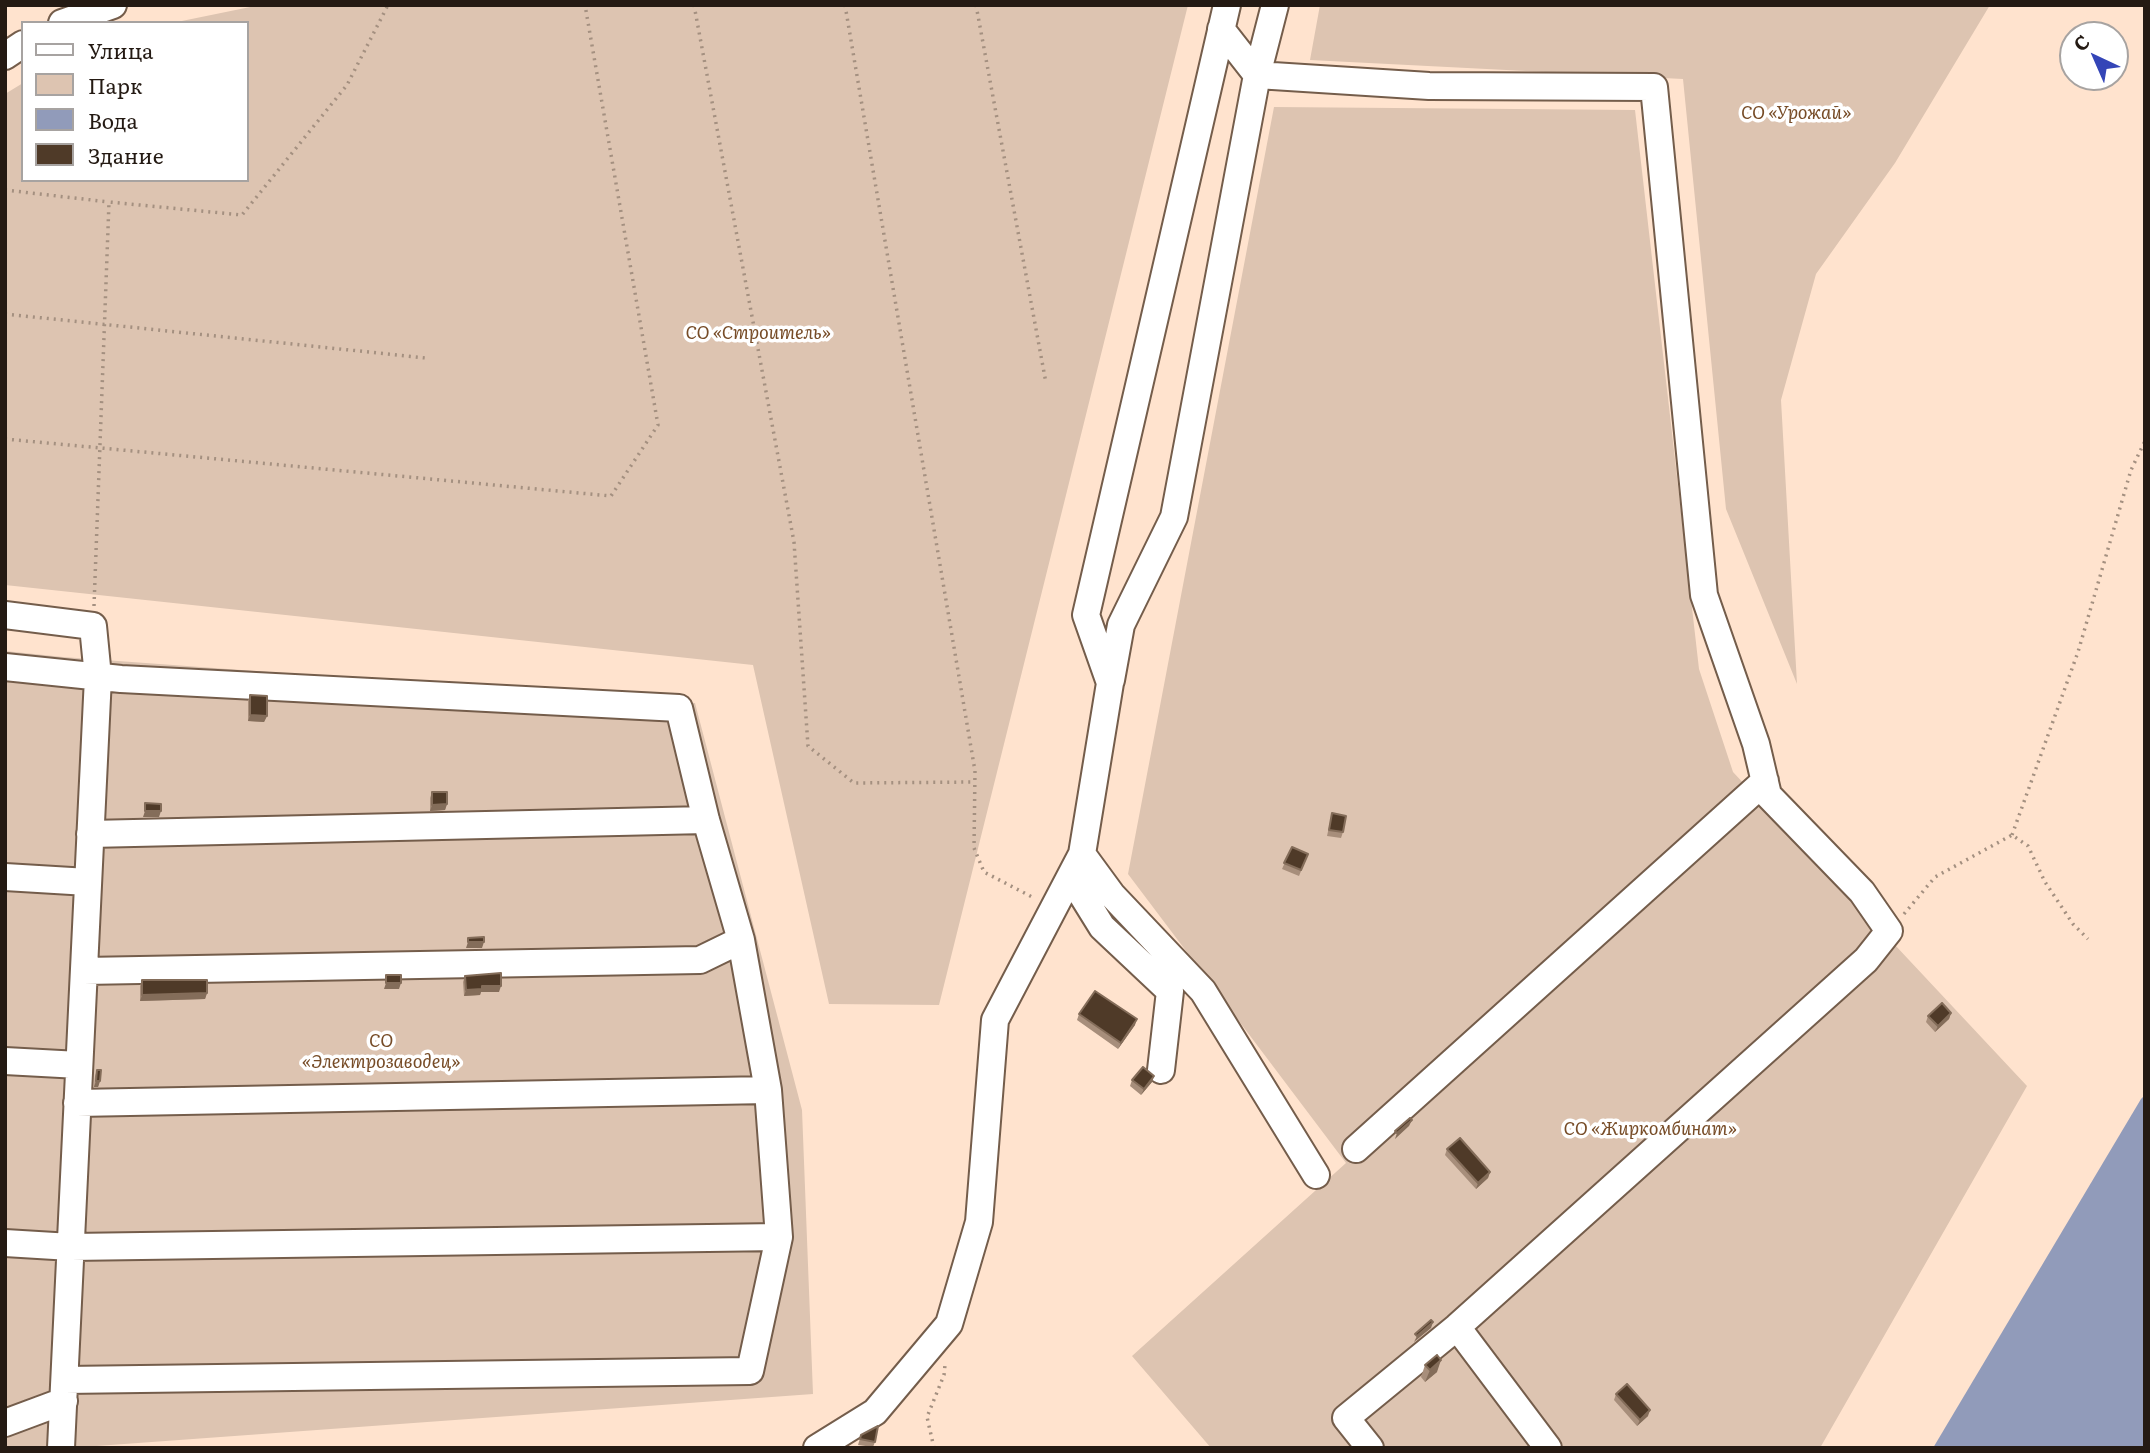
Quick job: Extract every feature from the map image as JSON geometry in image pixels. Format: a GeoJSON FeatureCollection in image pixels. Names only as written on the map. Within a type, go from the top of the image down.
{"type":"FeatureCollection","features":[{"type":"Feature","properties":{"kind":"lane"},"geometry":{"type":"LineString","coordinates":[[68,21],[113,5]]}},
{"type":"Feature","properties":{"kind":"lane"},"geometry":{"type":"LineString","coordinates":[[817,1448],[875,1412],[949,1324],[979,1222],[995,1020],[1077,865],[1121,625],[1174,517],[1257,75],[1276,5]]}},
{"type":"Feature","properties":{"kind":"lane"},"geometry":{"type":"LineString","coordinates":[[1224,17],[1257,75]]}},
{"type":"Feature","properties":{"kind":"lane"},"geometry":{"type":"LineString","coordinates":[[1110,683],[1086,615],[1224,17]]}},
{"type":"Feature","properties":{"kind":"lane"},"geometry":{"type":"LineString","coordinates":[[5,56],[21,45]]}},
{"type":"Feature","properties":{"kind":"lane"},"geometry":{"type":"LineString","coordinates":[[1257,75],[1429,86],[1654,87],[1704,595],[1756,744],[1768,795],[1862,892],[1889,931],[1866,960],[1457,1327],[1346,1418],[1370,1448]]}},
{"type":"Feature","properties":{"kind":"lane"},"geometry":{"type":"LineString","coordinates":[[5,615],[93,626],[98,677],[61,1448]]}},
{"type":"Feature","properties":{"kind":"lane"},"geometry":{"type":"LineString","coordinates":[[5,667],[98,677],[679,708],[706,820],[741,940],[768,1090],[779,1237],[750,1371],[64,1391],[5,1423]]}},
{"type":"Feature","properties":{"kind":"lane"},"geometry":{"type":"LineString","coordinates":[[1356,1149],[1765,781]]}},
{"type":"Feature","properties":{"kind":"lane"},"geometry":{"type":"LineString","coordinates":[[90,834],[706,820]]}},
{"type":"Feature","properties":{"kind":"lane"},"geometry":{"type":"LineString","coordinates":[[1077,865],[1102,927],[1170,991],[1161,1070]]}},
{"type":"Feature","properties":{"kind":"lane"},"geometry":{"type":"LineString","coordinates":[[1077,865],[1112,895],[1203,991],[1316,1175]]}},
{"type":"Feature","properties":{"kind":"lane"},"geometry":{"type":"LineString","coordinates":[[5,877],[88,882]]}},
{"type":"Feature","properties":{"kind":"lane"},"geometry":{"type":"LineString","coordinates":[[84,971],[700,960],[741,940]]}},
{"type":"Feature","properties":{"kind":"lane"},"geometry":{"type":"LineString","coordinates":[[5,1061],[79,1065]]}},
{"type":"Feature","properties":{"kind":"lane"},"geometry":{"type":"LineString","coordinates":[[78,1103],[768,1090]]}},
{"type":"Feature","properties":{"kind":"lane"},"geometry":{"type":"LineString","coordinates":[[5,1243],[71,1247],[779,1237]]}},
{"type":"Feature","properties":{"kind":"lane"},"geometry":{"type":"LineString","coordinates":[[1457,1327],[1548,1448]]}},
{"type":"Feature","properties":{"kind":"path"},"geometry":{"type":"LineString","coordinates":[[5,190],[243,215],[348,85],[388,5]]}},
{"type":"Feature","properties":{"kind":"path"},"geometry":{"type":"LineString","coordinates":[[5,439],[611,496],[658,425],[585,5]]}},
{"type":"Feature","properties":{"kind":"path"},"geometry":{"type":"LineString","coordinates":[[694,5],[794,542],[808,746],[854,783],[975,782]]}},
{"type":"Feature","properties":{"kind":"path"},"geometry":{"type":"LineString","coordinates":[[845,5],[975,771],[974,848],[984,872],[1054,908]]}},
{"type":"Feature","properties":{"kind":"path"},"geometry":{"type":"LineString","coordinates":[[976,5],[1045,383]]}},
{"type":"Feature","properties":{"kind":"path"},"geometry":{"type":"LineString","coordinates":[[93,626],[109,202]]}},
{"type":"Feature","properties":{"kind":"path"},"geometry":{"type":"LineString","coordinates":[[5,314],[426,358]]}},
{"type":"Feature","properties":{"kind":"path"},"geometry":{"type":"LineString","coordinates":[[1889,931],[1935,877],[2012,835],[2078,652],[2131,470],[2145,441]]}},
{"type":"Feature","properties":{"kind":"path"},"geometry":{"type":"LineString","coordinates":[[2012,835],[2028,846],[2045,882],[2073,924],[2088,939]]}},
{"type":"Feature","properties":{"kind":"path"},"geometry":{"type":"LineString","coordinates":[[934,1448],[928,1417],[944,1375],[945,1363]]}},
{"type":"Feature","properties":{"kind":"green space","name":"СО «Строитель»"},"geometry":{"type":"Polygon","coordinates":[[[260,5],[1188,5],[939,1005],[829,1004],[753,665],[5,585],[5,94],[21,84],[21,182],[248,182],[248,21],[182,21],[260,5]]]}},
{"type":"Feature","properties":{"kind":"green space","name":"СО «Урожай»"},"geometry":{"type":"Polygon","coordinates":[[[1320,5],[1990,5],[1895,163],[1816,274],[1781,400],[1797,684],[1726,509],[1683,79],[1310,60],[1320,5]]]}},
{"type":"Feature","properties":{"kind":"green space","name":"СО «Жиркомбинат»"},"geometry":{"type":"Polygon","coordinates":[[[1274,107],[1635,110],[1699,669],[1733,772],[2027,1086],[1820,1448],[1211,1448],[1132,1356],[1346,1163],[1128,874],[1274,107]]]}},
{"type":"Feature","properties":{"kind":"green space","name":"СО «Электрозаводец»"},"geometry":{"type":"Polygon","coordinates":[[[5,651],[695,703],[802,1110],[813,1394],[69,1448],[5,1448],[5,651]]]}},
{"type":"Feature","properties":{"kind":"water"},"geometry":{"type":"Polygon","coordinates":[[[2145,1095],[2145,1448],[1933,1448],[2141,1099],[2145,1095]]]}},
{"type":"Feature","properties":{"kind":"building"},"geometry":{"type":"Polygon","coordinates":[[[250,695],[267,696],[267,716],[250,715],[250,695]]]}},
{"type":"Feature","properties":{"kind":"building"},"geometry":{"type":"Polygon","coordinates":[[[432,792],[447,792],[447,804],[432,805],[432,792]]]}},
{"type":"Feature","properties":{"kind":"building"},"geometry":{"type":"Polygon","coordinates":[[[145,803],[161,804],[161,811],[145,811],[145,803]]]}},
{"type":"Feature","properties":{"kind":"building"},"geometry":{"type":"Polygon","coordinates":[[[1332,813],[1346,816],[1343,832],[1329,830],[1332,813]]]}},
{"type":"Feature","properties":{"kind":"building"},"geometry":{"type":"Polygon","coordinates":[[[1292,847],[1308,854],[1301,870],[1284,863],[1292,847]]]}},
{"type":"Feature","properties":{"kind":"building"},"geometry":{"type":"Polygon","coordinates":[[[484,937],[484,942],[468,942],[468,938],[484,937]]]}},
{"type":"Feature","properties":{"kind":"building"},"geometry":{"type":"Polygon","coordinates":[[[501,973],[501,986],[482,986],[482,989],[466,990],[465,976],[501,973]]]}},
{"type":"Feature","properties":{"kind":"building"},"geometry":{"type":"Polygon","coordinates":[[[386,975],[401,975],[401,983],[386,983],[386,975]]]}},
{"type":"Feature","properties":{"kind":"building"},"geometry":{"type":"Polygon","coordinates":[[[142,980],[207,980],[207,993],[142,995],[142,980]]]}},
{"type":"Feature","properties":{"kind":"building"},"geometry":{"type":"Polygon","coordinates":[[[1095,991],[1137,1019],[1121,1043],[1079,1014],[1095,991]]]}},
{"type":"Feature","properties":{"kind":"building"},"geometry":{"type":"Polygon","coordinates":[[[1942,1003],[1951,1013],[1938,1026],[1928,1016],[1942,1003]]]}},
{"type":"Feature","properties":{"kind":"building"},"geometry":{"type":"Polygon","coordinates":[[[1143,1067],[1154,1076],[1144,1089],[1132,1080],[1143,1067]]]}},
{"type":"Feature","properties":{"kind":"building"},"geometry":{"type":"Polygon","coordinates":[[[97,1070],[101,1070],[100,1081],[96,1081],[97,1070]]]}},
{"type":"Feature","properties":{"kind":"building"},"geometry":{"type":"Polygon","coordinates":[[[1410,1118],[1412,1120],[1397,1133],[1395,1131],[1410,1118]]]}},
{"type":"Feature","properties":{"kind":"building"},"geometry":{"type":"Polygon","coordinates":[[[1460,1138],[1490,1172],[1478,1183],[1447,1149],[1460,1138]]]}},
{"type":"Feature","properties":{"kind":"building"},"geometry":{"type":"Polygon","coordinates":[[[1431,1320],[1433,1322],[1417,1336],[1415,1334],[1431,1320]]]}},
{"type":"Feature","properties":{"kind":"building"},"geometry":{"type":"Polygon","coordinates":[[[1437,1355],[1441,1360],[1430,1370],[1425,1365],[1437,1355]]]}},
{"type":"Feature","properties":{"kind":"building"},"geometry":{"type":"Polygon","coordinates":[[[1627,1384],[1650,1410],[1640,1420],[1616,1394],[1627,1384]]]}},
{"type":"Feature","properties":{"kind":"building"},"geometry":{"type":"Polygon","coordinates":[[[878,1426],[875,1442],[860,1439],[861,1435],[878,1426]]]}}]}
